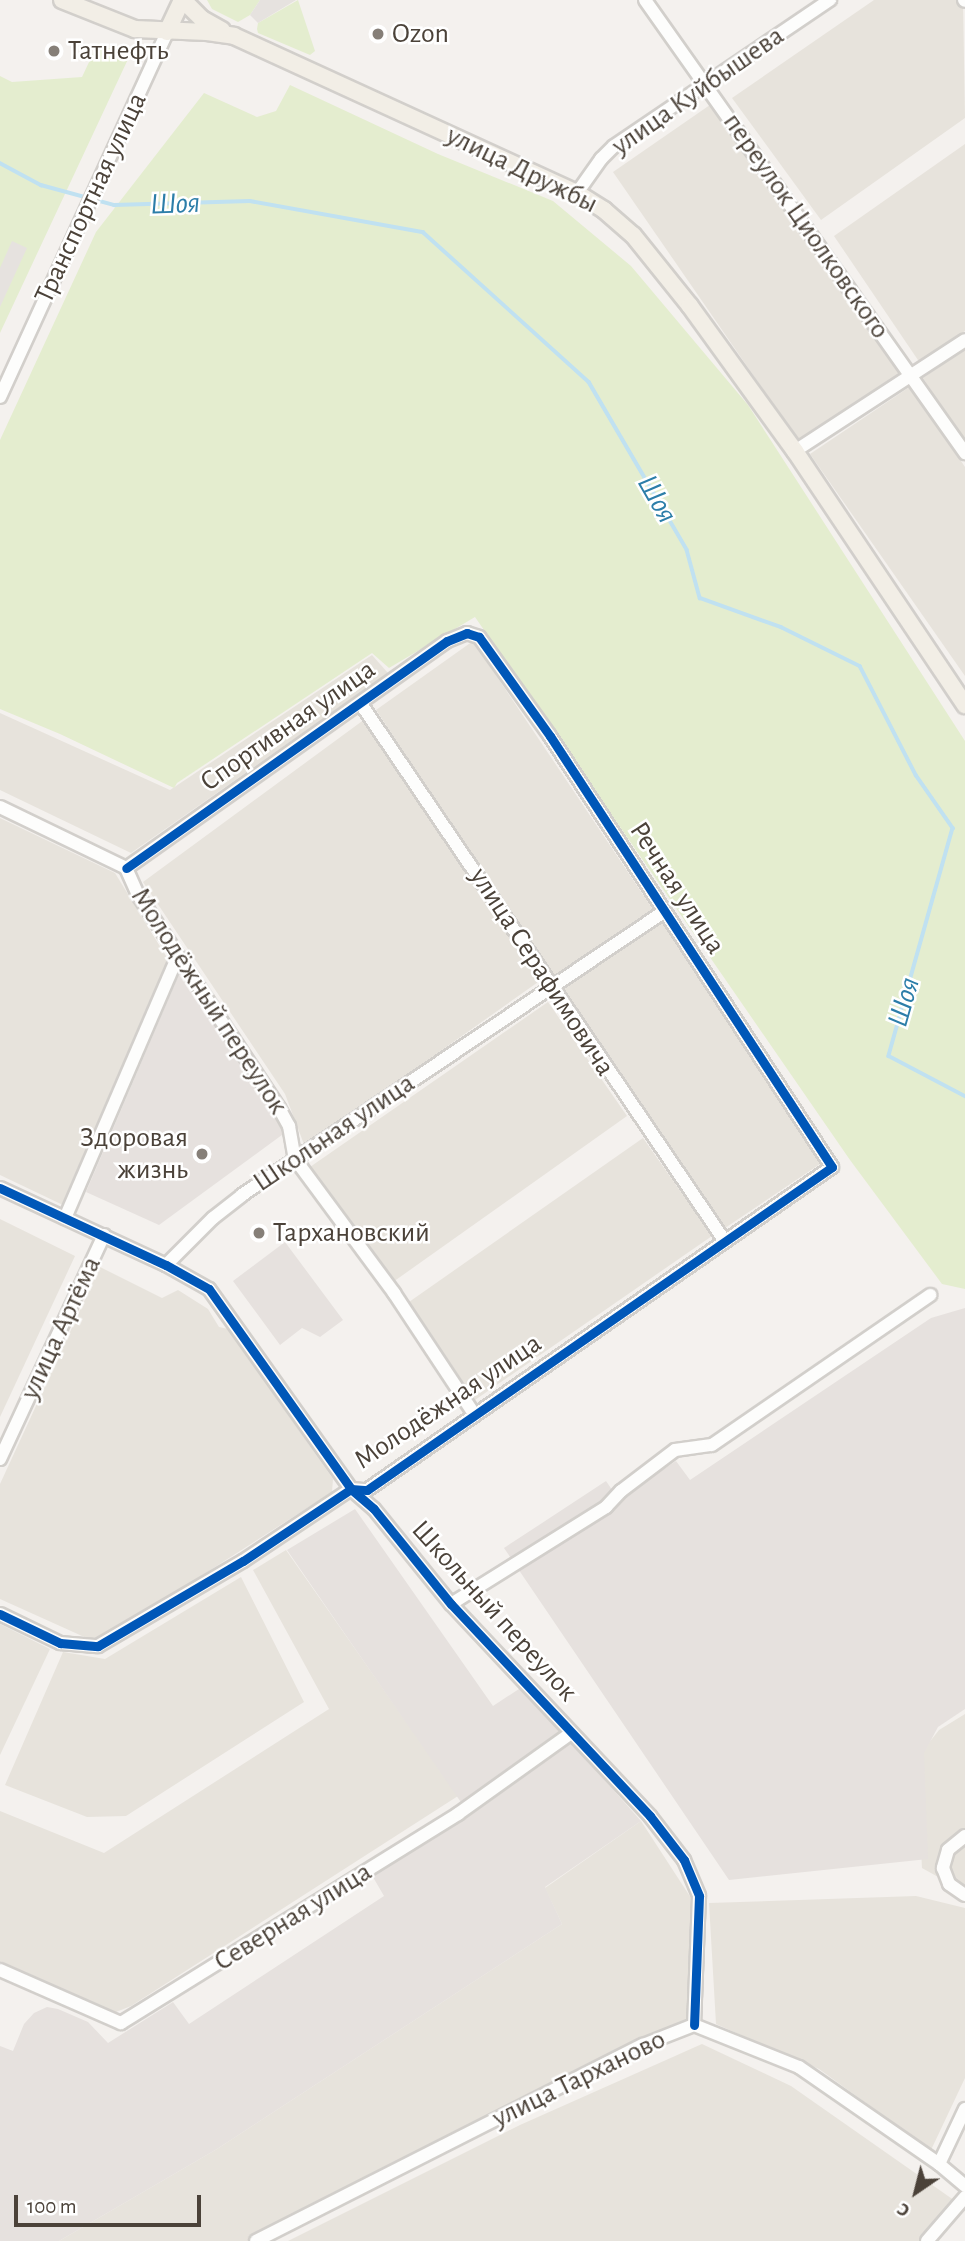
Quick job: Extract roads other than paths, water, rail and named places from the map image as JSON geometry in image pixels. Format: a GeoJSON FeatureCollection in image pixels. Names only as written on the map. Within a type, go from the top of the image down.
{"type":"FeatureCollection","features":[{"type":"Feature","properties":{"kind":"main road","name":"улица Дружбы"},"geometry":{"type":"LineString","coordinates":[[62,0],[135,29],[234,36],[577,193],[620,222],[663,270],[795,451],[965,705]]}},
{"type":"Feature","properties":{"kind":"main road","name":"Транспортная улица"},"geometry":{"type":"LineString","coordinates":[[167,32],[183,0]]}},
{"type":"Feature","properties":{"kind":"main road"},"geometry":{"type":"LineString","coordinates":[[183,0],[202,19],[234,36]]}},
{"type":"Feature","properties":{"kind":"street","name":"переулок Циолковского"},"geometry":{"type":"LineString","coordinates":[[645,0],[707,84],[965,453]]}},
{"type":"Feature","properties":{"kind":"street","name":"улица Куйбышева"},"geometry":{"type":"LineString","coordinates":[[577,193],[601,159],[614,146],[830,0]]}},
{"type":"Feature","properties":{"kind":"street","name":"Транспортная улица"},"geometry":{"type":"LineString","coordinates":[[0,397],[6,370],[85,210],[167,32]]}},
{"type":"Feature","properties":{"kind":"street"},"geometry":{"type":"LineString","coordinates":[[795,451],[911,378],[965,340]]}},
{"type":"Feature","properties":{"kind":"street","name":"Спортивная улица"},"geometry":{"type":"LineString","coordinates":[[125,868],[447,642],[467,633],[480,638]]}},
{"type":"Feature","properties":{"kind":"street","name":"Речная улица"},"geometry":{"type":"LineString","coordinates":[[480,638],[550,736],[832,1167]]}},
{"type":"Feature","properties":{"kind":"street","name":"улица Серафимовича"},"geometry":{"type":"LineString","coordinates":[[361,704],[724,1240]]}},
{"type":"Feature","properties":{"kind":"street"},"geometry":{"type":"LineString","coordinates":[[0,807],[125,868]]}},
{"type":"Feature","properties":{"kind":"street","name":"Молодёжный переулок"},"geometry":{"type":"LineString","coordinates":[[125,868],[138,895],[279,1108],[289,1126],[295,1159],[394,1293],[474,1413]]}},
{"type":"Feature","properties":{"kind":"street","name":"Школьная улица"},"geometry":{"type":"LineString","coordinates":[[166,1265],[213,1217],[665,911]]}},
{"type":"Feature","properties":{"kind":"street"},"geometry":{"type":"LineString","coordinates":[[65,1218],[178,956]]}},
{"type":"Feature","properties":{"kind":"street","name":"Молодёжная улица"},"geometry":{"type":"LineString","coordinates":[[0,1614],[60,1643],[98,1646],[243,1561],[351,1489],[367,1490],[474,1413],[832,1167]]}},
{"type":"Feature","properties":{"kind":"street"},"geometry":{"type":"LineString","coordinates":[[0,1188],[166,1265]]}},
{"type":"Feature","properties":{"kind":"street","name":"улица Артёма"},"geometry":{"type":"LineString","coordinates":[[0,1459],[104,1236]]}},
{"type":"Feature","properties":{"kind":"street","name":"Школьный переулок"},"geometry":{"type":"LineString","coordinates":[[166,1265],[209,1289],[351,1489],[374,1509],[451,1604],[650,1816],[684,1860],[699,1896],[694,2025]]}},
{"type":"Feature","properties":{"kind":"street"},"geometry":{"type":"LineString","coordinates":[[451,1604],[606,1507],[621,1491],[675,1450],[712,1445],[930,1294]]}},
{"type":"Feature","properties":{"kind":"street","name":"Северная улица"},"geometry":{"type":"LineString","coordinates":[[0,1970],[121,2023],[458,1814],[571,1732]]}},
{"type":"Feature","properties":{"kind":"street"},"geometry":{"type":"LineString","coordinates":[[963,1836],[948,1850],[943,1868],[949,1884],[965,1895]]}},
{"type":"Feature","properties":{"kind":"street","name":"улица Тарханово"},"geometry":{"type":"LineString","coordinates":[[256,2241],[643,2045],[694,2025],[799,2067],[939,2164],[965,2186]]}},
{"type":"Feature","properties":{"kind":"street"},"geometry":{"type":"LineString","coordinates":[[939,2164],[965,2109]]}},
{"type":"Feature","properties":{"kind":"street"},"geometry":{"type":"LineString","coordinates":[[927,2241],[965,2196]]}},
{"type":"Feature","properties":{"kind":"waterway","name":"Шоя"},"geometry":{"type":"LineString","coordinates":[[0,163],[41,185],[114,205],[250,201],[423,232],[589,382],[687,550],[700,598],[781,627],[860,666],[916,775],[953,828],[889,1056],[965,1096]]}},
{"type":"Feature","properties":{"kind":"place","name":"Ozon"},"geometry":{"type":"Point","coordinates":[378,34]}},
{"type":"Feature","properties":{"kind":"place","name":"Татнефть"},"geometry":{"type":"Point","coordinates":[54,51]}},
{"type":"Feature","properties":{"kind":"place","name":"Здоровая жизнь"},"geometry":{"type":"Point","coordinates":[202,1154]}},
{"type":"Feature","properties":{"kind":"place","name":"Тархановский"},"geometry":{"type":"Point","coordinates":[259,1233]}}]}
